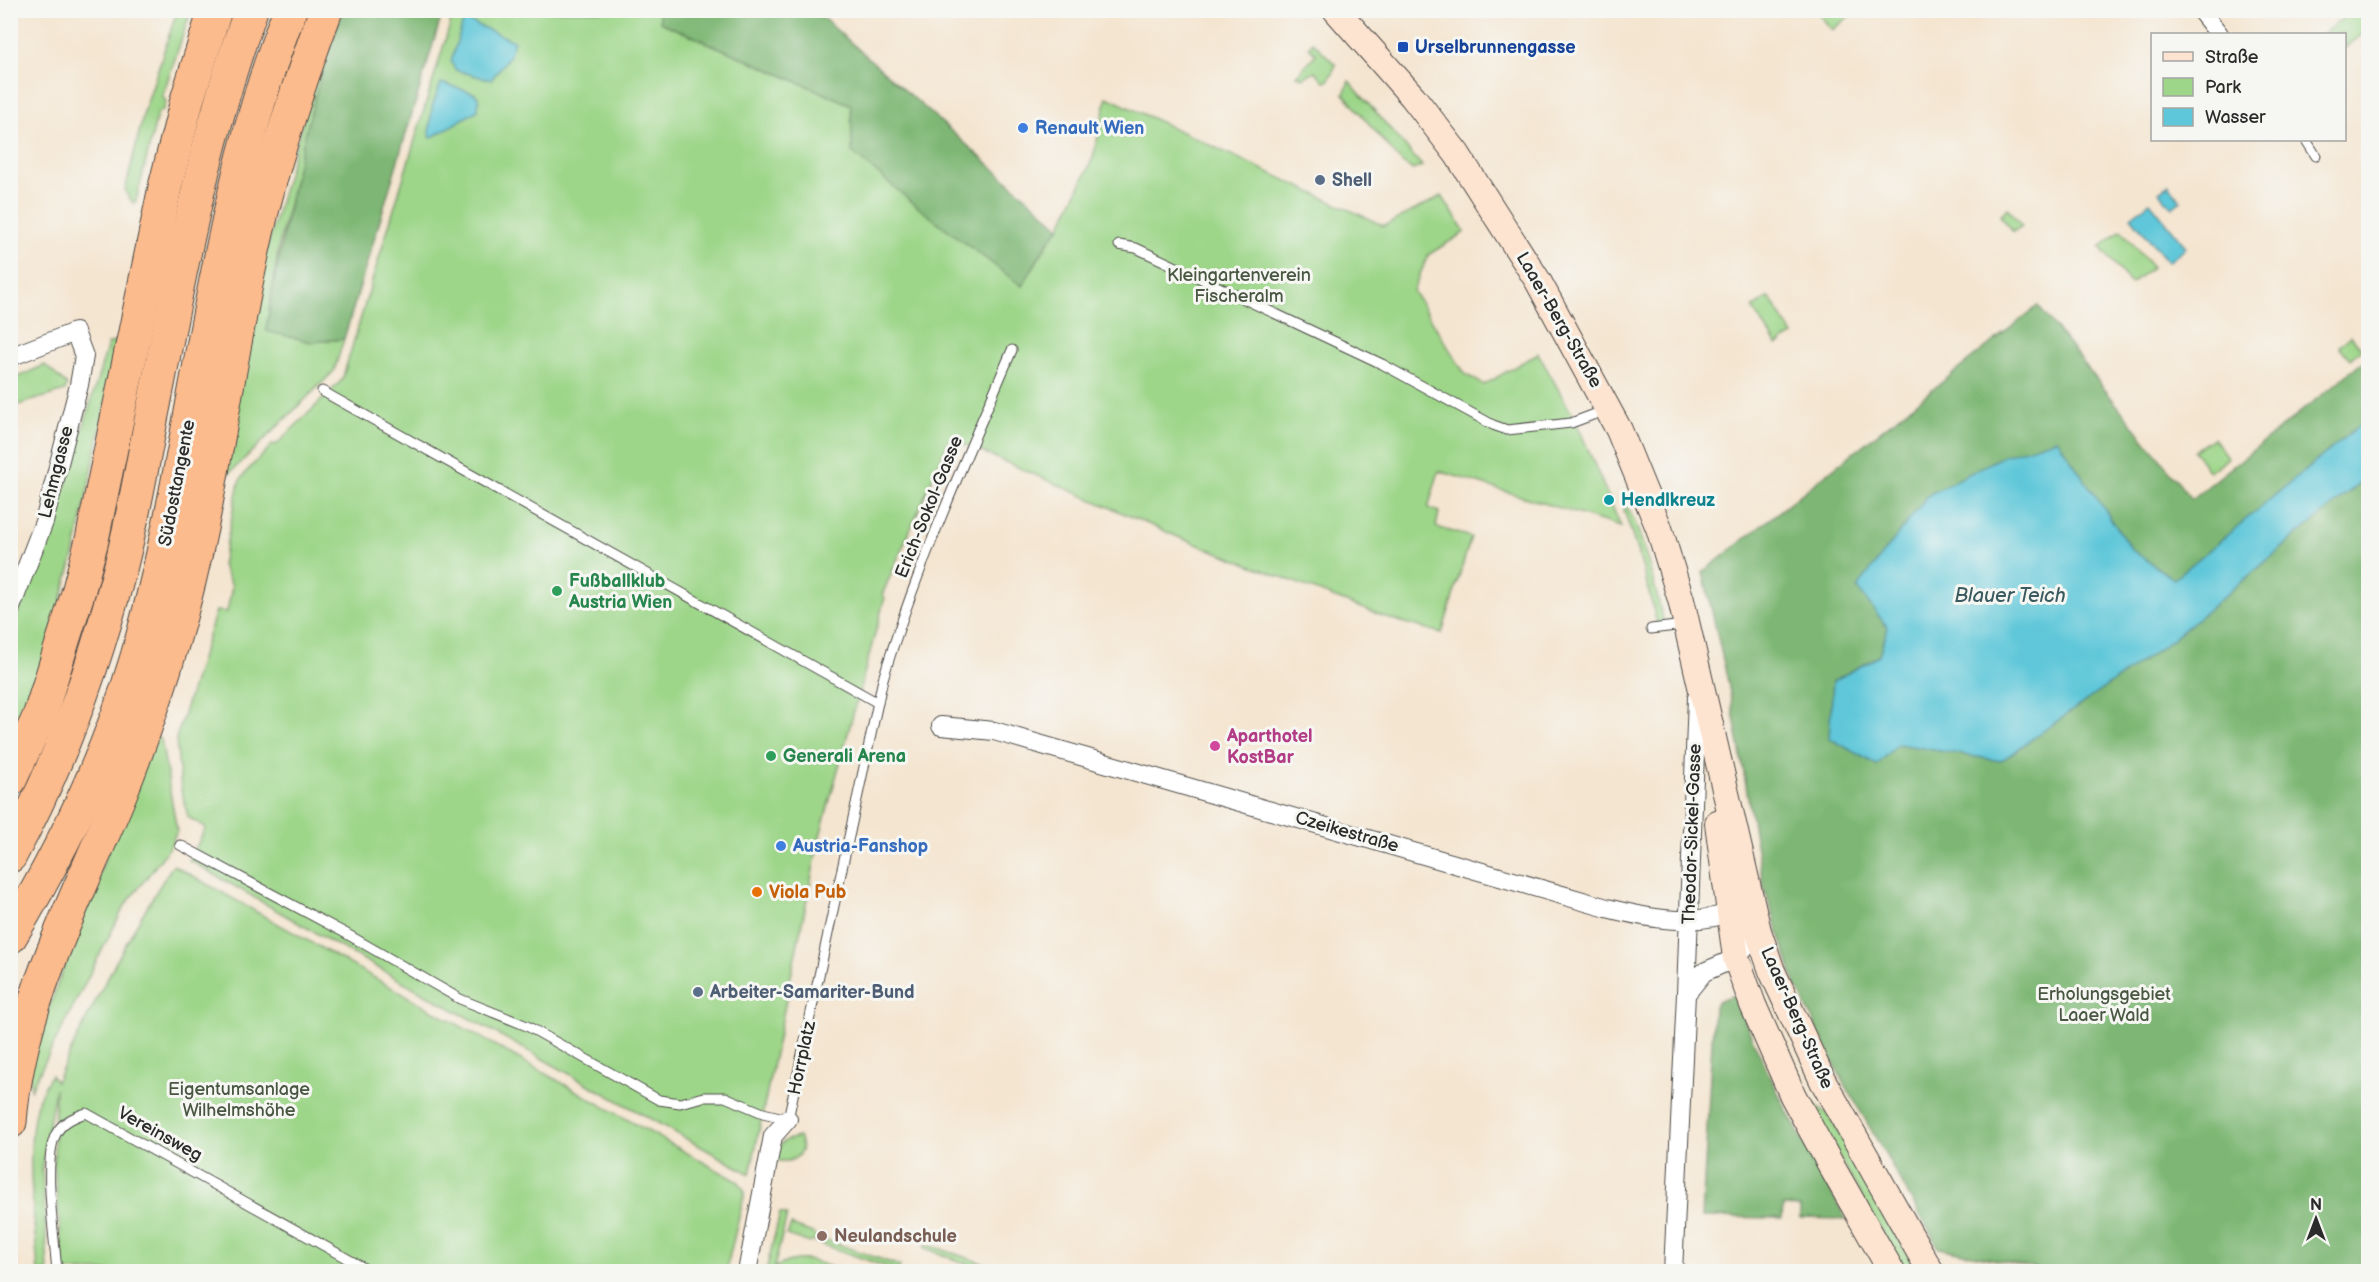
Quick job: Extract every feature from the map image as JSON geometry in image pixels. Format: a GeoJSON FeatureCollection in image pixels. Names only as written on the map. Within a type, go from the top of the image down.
{"type":"FeatureCollection","features":[{"type":"Feature","properties":{"kind":"highway"},"geometry":{"type":"LineString","coordinates":[[10,780],[39,717],[92,540],[165,188],[187,100],[215,10]]}},
{"type":"Feature","properties":{"kind":"highway","name":"Südosttangente"},"geometry":{"type":"LineString","coordinates":[[10,856],[48,779],[71,724],[99,644],[129,527],[202,169],[220,104],[251,10]]}},
{"type":"Feature","properties":{"kind":"highway","name":"Südosttangente"},"geometry":{"type":"LineString","coordinates":[[10,937],[58,852],[85,795],[110,736],[136,658],[166,535],[222,245],[238,177],[262,90],[290,10]]}},
{"type":"Feature","properties":{"kind":"highway"},"geometry":{"type":"LineString","coordinates":[[10,1122],[12,1099],[23,1044],[45,970],[68,910],[120,793],[154,703],[175,635],[199,535],[257,232],[287,122],[326,10]]}},
{"type":"Feature","properties":{"kind":"main road","name":"Laaer-Berg-Straße"},"geometry":{"type":"LineString","coordinates":[[1336,10],[1413,97],[1457,154],[1538,281],[1619,430],[1659,528],[1687,625],[1698,674],[1741,908],[1736,958],[1753,1005],[1793,1096],[1892,1272]]}},
{"type":"Feature","properties":{"kind":"main road","name":"Laaer-Berg-Straße"},"geometry":{"type":"LineString","coordinates":[[1741,908],[1758,931],[1772,971],[1823,1081],[1931,1272]]}},
{"type":"Feature","properties":{"kind":"street"},"geometry":{"type":"LineString","coordinates":[[2200,10],[2218,33]]}},
{"type":"Feature","properties":{"kind":"street","name":"Lehmgasse"},"geometry":{"type":"LineString","coordinates":[[10,357],[75,332],[84,356],[79,385],[44,522],[10,610]]}},
{"type":"Feature","properties":{"kind":"street","name":"Theodor-Sickel-Gasse"},"geometry":{"type":"LineString","coordinates":[[1672,1272],[1686,994],[1698,674]]}},
{"type":"Feature","properties":{"kind":"street","name":"Czeikestraße"},"geometry":{"type":"LineString","coordinates":[[941,726],[994,731],[1645,917],[1689,920],[1711,918],[1741,908]]}},
{"type":"Feature","properties":{"kind":"street"},"geometry":{"type":"LineString","coordinates":[[1686,994],[1704,972],[1736,958],[1758,931]]}},
{"type":"Feature","properties":{"kind":"street","name":"Horrplatz"},"geometry":{"type":"LineString","coordinates":[[747,1272],[772,1136],[788,1119]]}},
{"type":"Feature","properties":{"kind":"lane"},"geometry":{"type":"LineString","coordinates":[[2307,141],[2316,156]]}},
{"type":"Feature","properties":{"kind":"lane"},"geometry":{"type":"LineString","coordinates":[[1119,245],[1136,248],[1382,364],[1493,425],[1507,430],[1571,423],[1608,409]]}},
{"type":"Feature","properties":{"kind":"lane","name":"Erich-Sokol-Gasse"},"geometry":{"type":"LineString","coordinates":[[883,679],[924,560],[1012,350]]}},
{"type":"Feature","properties":{"kind":"lane"},"geometry":{"type":"LineString","coordinates":[[322,391],[878,703]]}},
{"type":"Feature","properties":{"kind":"lane"},"geometry":{"type":"LineString","coordinates":[[1651,630],[1687,625]]}},
{"type":"Feature","properties":{"kind":"lane","name":"Horrplatz"},"geometry":{"type":"LineString","coordinates":[[788,1119],[883,679]]}},
{"type":"Feature","properties":{"kind":"lane"},"geometry":{"type":"LineString","coordinates":[[180,845],[345,933],[460,999],[527,1026],[659,1100],[680,1103],[704,1097],[725,1097],[763,1113],[788,1119]]}},
{"type":"Feature","properties":{"kind":"lane","name":"Vereinsweg"},"geometry":{"type":"LineString","coordinates":[[57,1272],[49,1168],[56,1134],[71,1118],[86,1113],[371,1272]]}},
{"type":"Feature","properties":{"kind":"green space"},"geometry":{"type":"Polygon","coordinates":[[[177,11],[191,11],[162,97],[166,101],[163,110],[158,112],[136,201],[133,203],[125,191],[144,112],[177,11]]]}},
{"type":"Feature","properties":{"kind":"green space"},"geometry":{"type":"Polygon","coordinates":[[[334,11],[344,11],[337,26],[306,133],[279,245],[266,330],[311,342],[344,339],[334,371],[230,473],[221,471],[252,301],[334,11]]]}},
{"type":"Feature","properties":{"kind":"green space"},"geometry":{"type":"Polygon","coordinates":[[[344,11],[443,11],[344,339],[311,342],[266,331],[300,155],[324,64],[344,11]]]}},
{"type":"Feature","properties":{"kind":"green space","name":"Fußballklub Austria Wien"},"geometry":{"type":"Polygon","coordinates":[[[454,11],[659,11],[660,22],[851,105],[1022,286],[1060,227],[1093,158],[1107,97],[1384,226],[1442,196],[1465,232],[1428,255],[1413,291],[1465,374],[1484,385],[1538,353],[1576,421],[1621,527],[1439,471],[1428,508],[1439,512],[1436,527],[1471,537],[1442,633],[1390,619],[1178,537],[950,438],[882,595],[885,597],[820,836],[750,1174],[335,944],[189,860],[206,828],[188,817],[181,789],[176,739],[216,611],[227,612],[232,586],[222,565],[239,482],[273,444],[276,445],[342,380],[454,11]]]}},
{"type":"Feature","properties":{"kind":"green space"},"geometry":{"type":"Polygon","coordinates":[[[659,11],[815,11],[1060,227],[1022,286],[920,209],[852,152],[851,105],[660,22],[659,11]]]}},
{"type":"Feature","properties":{"kind":"green space"},"geometry":{"type":"Polygon","coordinates":[[[1816,11],[1844,11],[1849,17],[1832,30],[1816,11]]]}},
{"type":"Feature","properties":{"kind":"green space"},"geometry":{"type":"Polygon","coordinates":[[[2353,11],[2368,11],[2368,30],[2346,47],[2346,33],[2323,33],[2353,11]]]}},
{"type":"Feature","properties":{"kind":"green space"},"geometry":{"type":"Polygon","coordinates":[[[1313,42],[1336,65],[1328,81],[1324,81],[1315,71],[1303,78],[1297,75],[1316,54],[1309,47],[1313,42]]]}},
{"type":"Feature","properties":{"kind":"green space"},"geometry":{"type":"Polygon","coordinates":[[[1349,81],[1422,166],[1413,170],[1402,163],[1344,94],[1349,81]]]}},
{"type":"Feature","properties":{"kind":"green space"},"geometry":{"type":"Polygon","coordinates":[[[2008,208],[2022,226],[2013,232],[2000,215],[2008,208]]]}},
{"type":"Feature","properties":{"kind":"green space"},"geometry":{"type":"Polygon","coordinates":[[[2121,230],[2152,267],[2131,284],[2100,247],[2121,230]]]}},
{"type":"Feature","properties":{"kind":"green space"},"geometry":{"type":"Polygon","coordinates":[[[1769,297],[1793,335],[1777,345],[1752,308],[1769,297]]]}},
{"type":"Feature","properties":{"kind":"green space","name":"Erholungsgebiet Laaer Wald"},"geometry":{"type":"Polygon","coordinates":[[[2038,306],[2192,499],[2368,358],[2368,418],[2174,580],[2132,550],[2057,440],[1888,628],[1879,656],[1833,681],[1898,744],[2001,761],[2173,639],[2368,476],[2368,1271],[2049,1271],[1939,1248],[1838,1072],[1795,983],[1763,884],[1728,682],[1703,572],[2038,306]]]}},
{"type":"Feature","properties":{"kind":"green space"},"geometry":{"type":"Polygon","coordinates":[[[2351,336],[2362,349],[2350,359],[2339,346],[2351,336]]]}},
{"type":"Feature","properties":{"kind":"green space"},"geometry":{"type":"Polygon","coordinates":[[[119,340],[74,556],[44,657],[11,746],[11,632],[49,531],[52,531],[108,344],[119,340]]]}},
{"type":"Feature","properties":{"kind":"green space"},"geometry":{"type":"Polygon","coordinates":[[[45,365],[67,385],[65,391],[11,407],[11,380],[45,365]]]}},
{"type":"Feature","properties":{"kind":"green space"},"geometry":{"type":"Polygon","coordinates":[[[2213,438],[2228,458],[2209,472],[2194,451],[2213,438]]]}},
{"type":"Feature","properties":{"kind":"green space"},"geometry":{"type":"Polygon","coordinates":[[[1625,505],[1636,524],[1642,541],[1664,623],[1657,624],[1643,569],[1624,510],[1625,505]]]}},
{"type":"Feature","properties":{"kind":"green space"},"geometry":{"type":"Polygon","coordinates":[[[152,735],[161,739],[177,831],[170,847],[124,907],[31,1089],[29,1059],[152,735]]]}},
{"type":"Feature","properties":{"kind":"green space","name":"Eigentumsanlage Wilhelmshöhe"},"geometry":{"type":"Polygon","coordinates":[[[173,865],[739,1182],[745,1192],[726,1271],[64,1271],[54,1166],[55,1089],[42,1166],[48,1271],[38,1272],[31,1164],[33,1122],[37,1104],[51,1075],[56,1082],[111,972],[173,865]]]}},
{"type":"Feature","properties":{"kind":"green space"},"geometry":{"type":"Polygon","coordinates":[[[1734,995],[1786,1109],[1846,1219],[1800,1218],[1800,1207],[1783,1206],[1782,1218],[1702,1217],[1714,1006],[1718,1001],[1734,995]]]}},
{"type":"Feature","properties":{"kind":"green space"},"geometry":{"type":"Polygon","coordinates":[[[1813,1103],[1828,1114],[1917,1271],[1904,1271],[1810,1106],[1813,1103]]]}},
{"type":"Feature","properties":{"kind":"green space"},"geometry":{"type":"Polygon","coordinates":[[[799,1137],[800,1154],[787,1161],[775,1160],[782,1143],[799,1137]]]}},
{"type":"Feature","properties":{"kind":"green space"},"geometry":{"type":"Polygon","coordinates":[[[780,1213],[787,1215],[774,1268],[783,1263],[808,1260],[841,1271],[766,1271],[780,1213]]]}},
{"type":"Feature","properties":{"kind":"green space"},"geometry":{"type":"Polygon","coordinates":[[[791,1225],[813,1233],[815,1236],[900,1266],[898,1271],[813,1241],[810,1243],[787,1235],[791,1225]]]}},
{"type":"Feature","properties":{"kind":"green space"},"geometry":{"type":"Polygon","coordinates":[[[926,1244],[1006,1271],[985,1269],[965,1263],[925,1248],[926,1244]]]}},
{"type":"Feature","properties":{"kind":"water"},"geometry":{"type":"Polygon","coordinates":[[[464,19],[514,41],[510,55],[491,80],[455,70],[451,61],[464,19]]]}},
{"type":"Feature","properties":{"kind":"water"},"geometry":{"type":"Polygon","coordinates":[[[441,83],[474,93],[479,98],[478,110],[431,138],[429,134],[432,107],[441,83]]]}},
{"type":"Feature","properties":{"kind":"water"},"geometry":{"type":"Polygon","coordinates":[[[2169,185],[2181,201],[2172,208],[2159,192],[2169,185]]]}},
{"type":"Feature","properties":{"kind":"water"},"geometry":{"type":"Polygon","coordinates":[[[2150,202],[2186,247],[2168,262],[2131,217],[2150,202]]]}},
{"type":"Feature","properties":{"kind":"water","name":"Blauer Teich"},"geometry":{"type":"Polygon","coordinates":[[[2368,418],[2368,476],[2173,639],[2001,761],[1898,744],[1877,765],[1829,738],[1833,681],[1879,656],[1888,628],[1857,588],[1928,495],[2003,456],[2057,439],[2132,550],[2174,579],[2368,418]]]}},
{"type":"Feature","properties":{"kind":"place","name":"Urselbrunnengasse"},"geometry":{"type":"Point","coordinates":[1403,47]}},
{"type":"Feature","properties":{"kind":"place","name":"Renault Wien"},"geometry":{"type":"Point","coordinates":[1023,128]}},
{"type":"Feature","properties":{"kind":"place","name":"Shell"},"geometry":{"type":"Point","coordinates":[1320,180]}},
{"type":"Feature","properties":{"kind":"place","name":"Hendlkreuz"},"geometry":{"type":"Point","coordinates":[1609,500]}},
{"type":"Feature","properties":{"kind":"place","name":"Fußballklub Austria Wien"},"geometry":{"type":"Point","coordinates":[557,591]}},
{"type":"Feature","properties":{"kind":"place","name":"Aparthotel KostBar"},"geometry":{"type":"Point","coordinates":[1215,746]}},
{"type":"Feature","properties":{"kind":"place","name":"Generali Arena"},"geometry":{"type":"Point","coordinates":[771,756]}},
{"type":"Feature","properties":{"kind":"place","name":"Austria-Fanshop"},"geometry":{"type":"Point","coordinates":[781,846]}},
{"type":"Feature","properties":{"kind":"place","name":"Viola Pub"},"geometry":{"type":"Point","coordinates":[757,892]}},
{"type":"Feature","properties":{"kind":"place","name":"Arbeiter-Samariter-Bund"},"geometry":{"type":"Point","coordinates":[698,992]}},
{"type":"Feature","properties":{"kind":"place","name":"Neulandschule"},"geometry":{"type":"Point","coordinates":[822,1236]}},
{"type":"Feature","properties":{"kind":"park label","name":"Kleingartenverein Fischeralm"},"geometry":{"type":"Point","coordinates":[1239,285]}}]}
